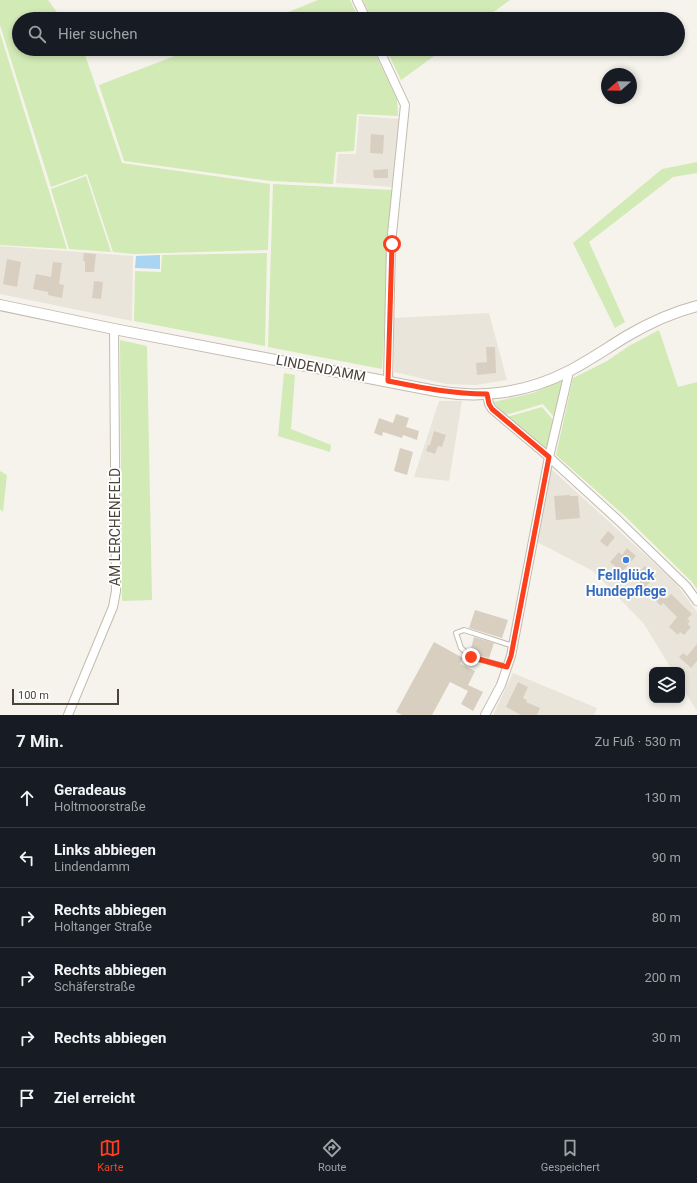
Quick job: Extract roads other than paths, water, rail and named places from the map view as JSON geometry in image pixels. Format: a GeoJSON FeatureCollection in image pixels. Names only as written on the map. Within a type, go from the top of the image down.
{"type":"FeatureCollection","features":[{"type":"Feature","properties":{"kind":"street"},"geometry":{"type":"LineString","coordinates":[[357,0],[363,12]]}},
{"type":"Feature","properties":{"kind":"street"},"geometry":{"type":"LineString","coordinates":[[382,56],[405,105],[392,244],[388,381]]}},
{"type":"Feature","properties":{"kind":"street","name":"LINDENDAMM"},"geometry":{"type":"LineString","coordinates":[[0,305],[114,329],[462,394],[487,394],[528,387],[567,372],[628,335],[652,323],[697,306]]}},
{"type":"Feature","properties":{"kind":"street","name":"AM LERCHENFELD"},"geometry":{"type":"LineString","coordinates":[[68,715],[113,607],[116,591],[114,329]]}},
{"type":"Feature","properties":{"kind":"street"},"geometry":{"type":"LineString","coordinates":[[485,715],[501,684],[513,646],[549,457],[568,376],[567,372]]}},
{"type":"Feature","properties":{"kind":"street"},"geometry":{"type":"LineString","coordinates":[[487,394],[489,404],[492,409],[549,457],[633,534],[684,584],[697,601]]}},
{"type":"Feature","properties":{"kind":"lane"},"geometry":{"type":"LineString","coordinates":[[507,667],[471,657],[461,648],[456,633],[464,630],[513,646]]}},
{"type":"Feature","properties":{"kind":"water"},"geometry":{"type":"Polygon","coordinates":[[[160,255],[160,269],[135,268],[136,256],[160,255]]]}},
{"type":"Feature","properties":{"kind":"place","name":"Fellglück Hundepflege"},"geometry":{"type":"Point","coordinates":[626,560]}}]}
